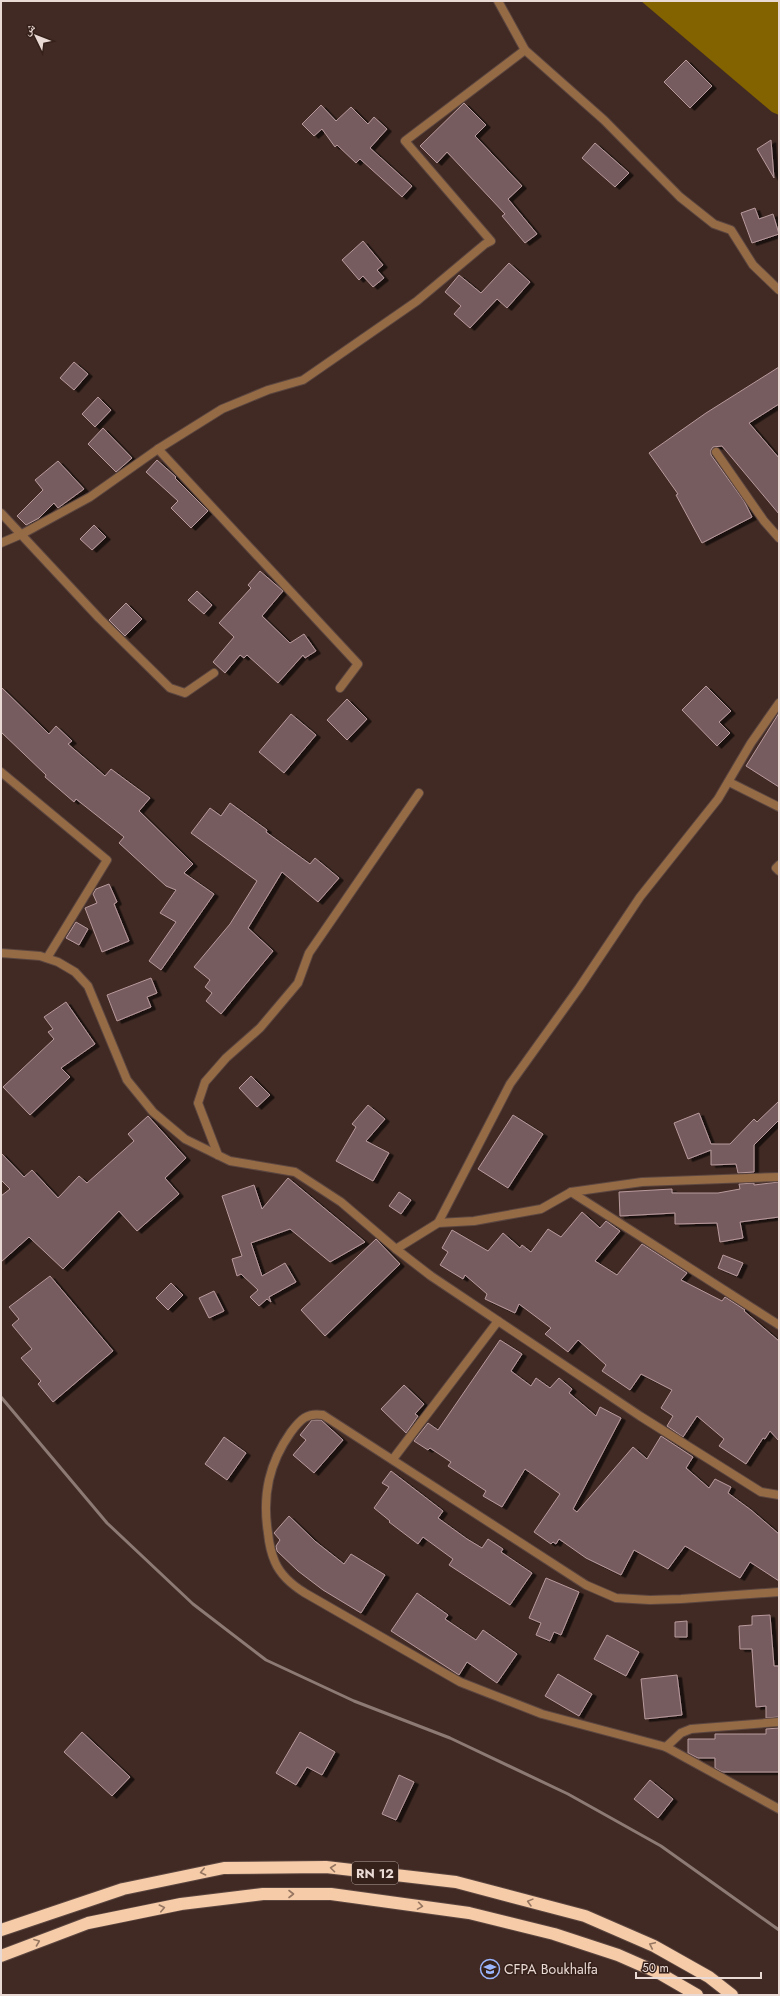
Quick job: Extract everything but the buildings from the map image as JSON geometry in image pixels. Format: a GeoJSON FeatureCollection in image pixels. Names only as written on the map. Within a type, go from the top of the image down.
{"type":"FeatureCollection","features":[{"type":"Feature","properties":{"kind":"highway","name":"RN 12"},"geometry":{"type":"LineString","coordinates":[[1,1930],[123,1889],[224,1868],[326,1867],[456,1882],[585,1916],[654,1946],[709,1977],[732,1995]]}},
{"type":"Feature","properties":{"kind":"highway","name":"RN 12"},"geometry":{"type":"LineString","coordinates":[[1,1956],[88,1922],[182,1904],[263,1894],[331,1894],[469,1913],[554,1934],[618,1955],[659,1973],[697,1995]]}},
{"type":"Feature","properties":{"kind":"street"},"geometry":{"type":"LineString","coordinates":[[498,1],[525,50],[604,120],[680,197],[714,224],[731,230],[753,265],[779,290]]}},
{"type":"Feature","properties":{"kind":"street"},"geometry":{"type":"LineString","coordinates":[[1,543],[22,534],[90,497],[158,449],[222,409],[268,390],[303,380],[417,301],[485,244],[491,241],[405,141],[525,50]]}},
{"type":"Feature","properties":{"kind":"street"},"geometry":{"type":"LineString","coordinates":[[158,449],[358,664],[340,688]]}},
{"type":"Feature","properties":{"kind":"street"},"geometry":{"type":"LineString","coordinates":[[716,452],[764,520],[779,538]]}},
{"type":"Feature","properties":{"kind":"street"},"geometry":{"type":"LineString","coordinates":[[1,512],[99,618],[170,688],[185,693],[214,673]]}},
{"type":"Feature","properties":{"kind":"street"},"geometry":{"type":"LineString","coordinates":[[438,1223],[510,1084],[640,897],[718,799],[751,743],[779,703]]}},
{"type":"Feature","properties":{"kind":"street"},"geometry":{"type":"LineString","coordinates":[[1,772],[107,860],[47,958]]}},
{"type":"Feature","properties":{"kind":"street"},"geometry":{"type":"LineString","coordinates":[[729,782],[779,807]]}},
{"type":"Feature","properties":{"kind":"street"},"geometry":{"type":"LineString","coordinates":[[218,1155],[198,1103],[205,1082],[226,1058],[260,1028],[298,983],[309,953],[419,793]]}},
{"type":"Feature","properties":{"kind":"street"},"geometry":{"type":"LineString","coordinates":[[779,865],[776,868],[779,871]]}},
{"type":"Feature","properties":{"kind":"street"},"geometry":{"type":"LineString","coordinates":[[1,954],[40,956],[58,962],[75,972],[88,986],[127,1080],[153,1112],[185,1138],[230,1161],[296,1172],[341,1202],[431,1276],[640,1416],[761,1492],[779,1495]]}},
{"type":"Feature","properties":{"kind":"street"},"geometry":{"type":"LineString","coordinates":[[396,1248],[438,1223],[474,1221],[541,1209],[571,1192],[642,1182],[779,1177]]}},
{"type":"Feature","properties":{"kind":"street"},"geometry":{"type":"LineString","coordinates":[[571,1192],[779,1325]]}},
{"type":"Feature","properties":{"kind":"street"},"geometry":{"type":"LineString","coordinates":[[393,1458],[498,1320]]}},
{"type":"Feature","properties":{"kind":"street"},"geometry":{"type":"LineString","coordinates":[[779,1592],[681,1600],[616,1598],[586,1585],[393,1458],[323,1414],[312,1414],[298,1422],[282,1445],[271,1467],[266,1490],[265,1514],[271,1551],[276,1564],[283,1575],[293,1585],[460,1682],[542,1714],[666,1747],[779,1809]]}},
{"type":"Feature","properties":{"kind":"street"},"geometry":{"type":"LineString","coordinates":[[666,1747],[673,1740],[691,1729],[779,1722]]}},
{"type":"Feature","properties":{"kind":"shaded area"},"geometry":{"type":"Polygon","coordinates":[[[641,1],[779,1],[779,115],[772,112],[641,1]]]}},
{"type":"Feature","properties":{"kind":"railway"},"geometry":{"type":"LineString","coordinates":[[1,1397],[107,1523],[193,1604],[266,1660],[354,1701],[450,1738],[568,1794],[661,1846],[779,1930]]}},
{"type":"Feature","properties":{"kind":"place","name":"CFPA Boukhalfa"},"geometry":{"type":"Point","coordinates":[490,1969]}}]}
